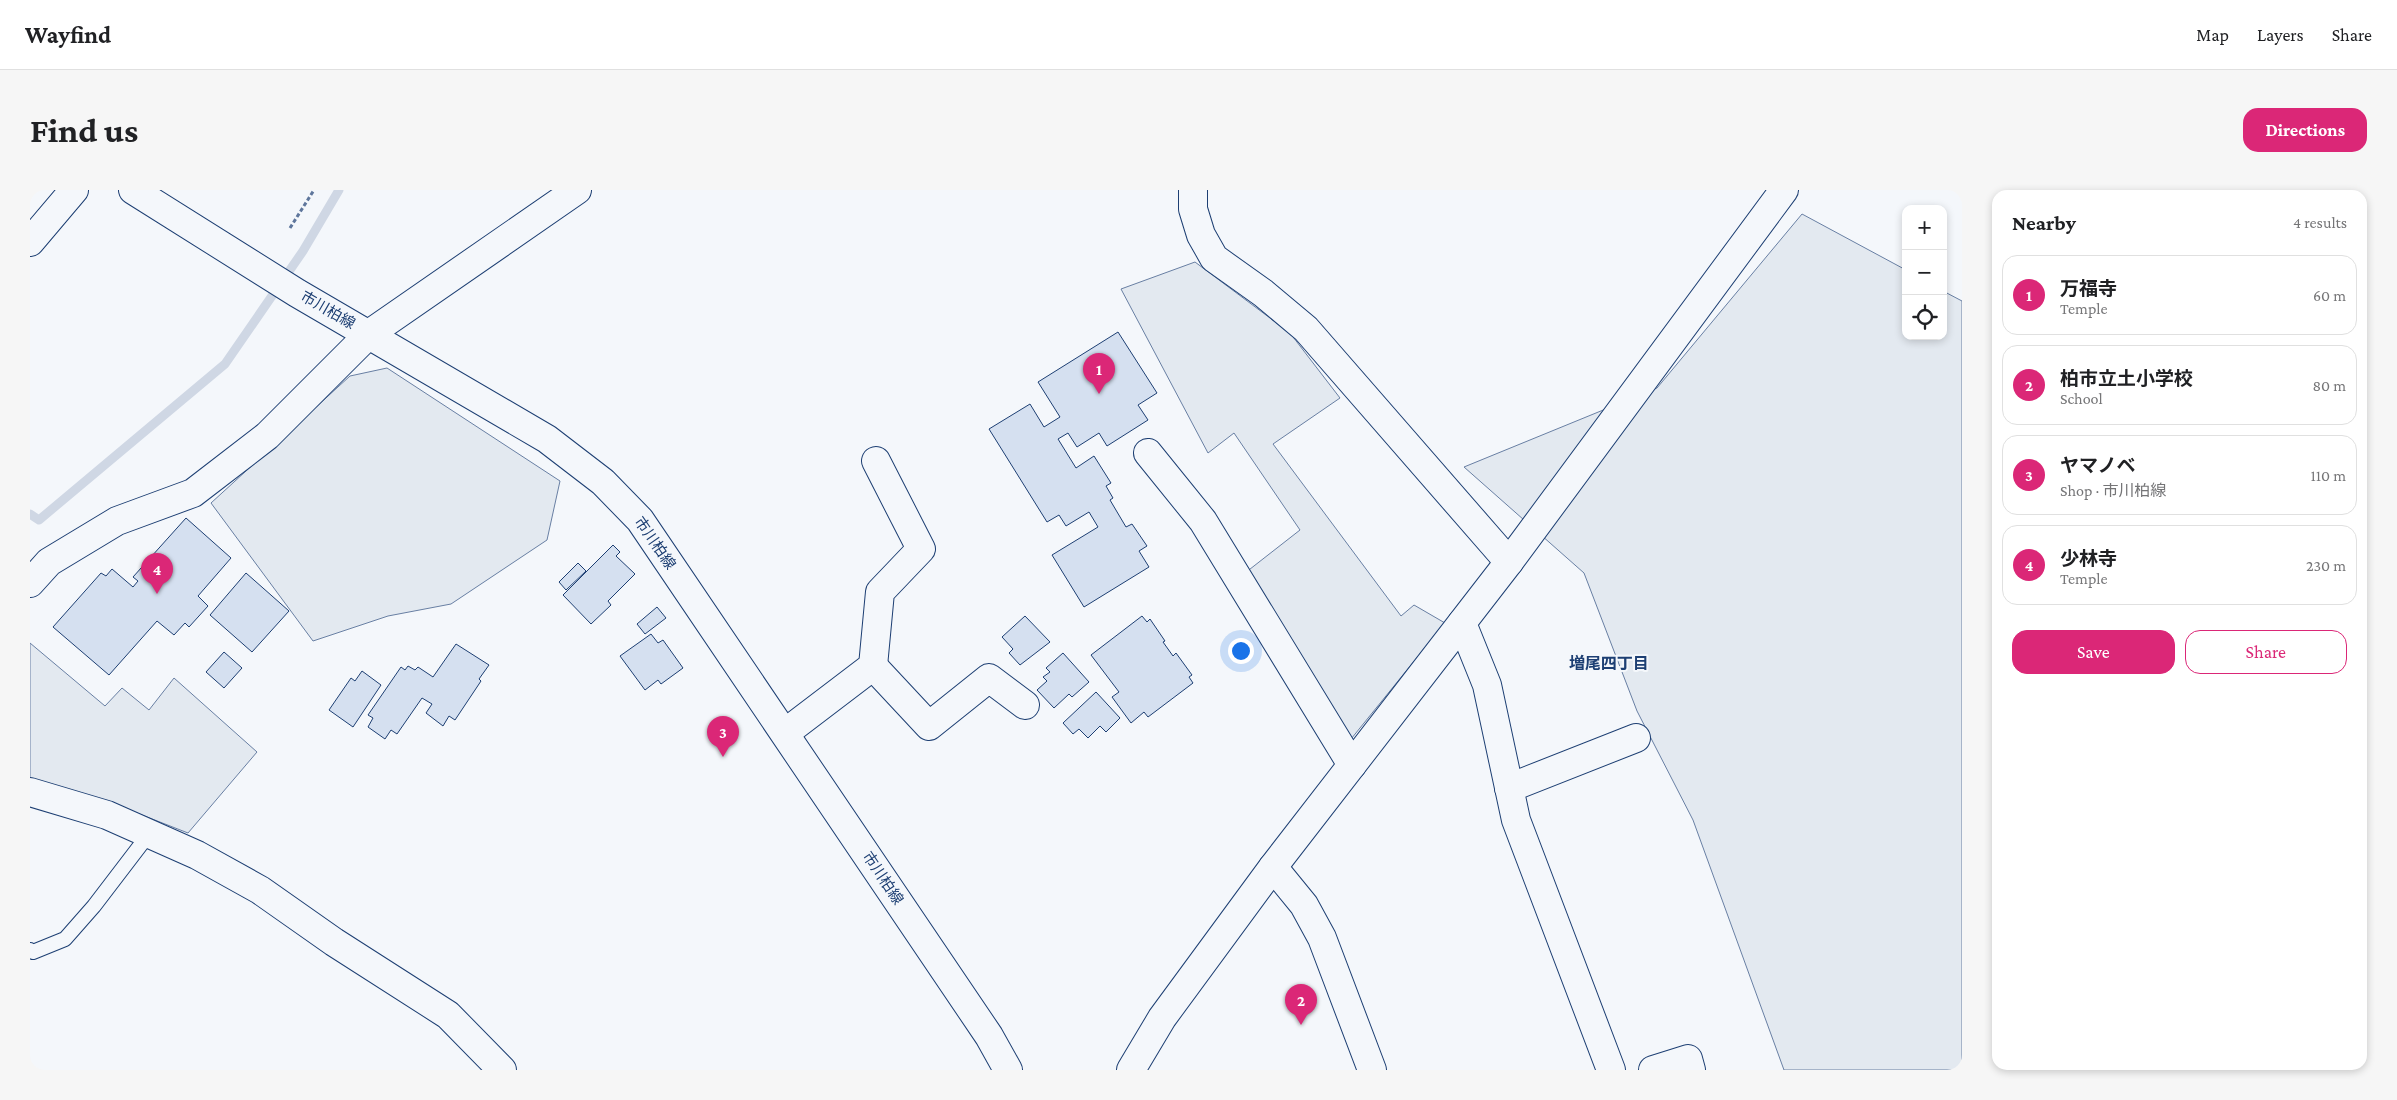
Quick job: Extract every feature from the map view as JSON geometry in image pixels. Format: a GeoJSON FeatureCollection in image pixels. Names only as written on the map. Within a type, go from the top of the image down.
{"type":"FeatureCollection","features":[{"type":"Feature","properties":{"kind":"street"},"geometry":{"type":"LineString","coordinates":[[30,242],[74,190]]}},
{"type":"Feature","properties":{"kind":"street","name":"市川柏線"},"geometry":{"type":"LineString","coordinates":[[132,190],[297,293],[547,439],[604,482],[640,520],[989,1036],[1008,1070]]}},
{"type":"Feature","properties":{"kind":"street"},"geometry":{"type":"LineString","coordinates":[[30,583],[49,562],[117,521],[193,493],[267,436],[369,334],[578,190]]}},
{"type":"Feature","properties":{"kind":"street"},"geometry":{"type":"LineString","coordinates":[[1193,190],[1193,209],[1201,235],[1214,258],[1263,294],[1306,330],[1509,562]]}},
{"type":"Feature","properties":{"kind":"street"},"geometry":{"type":"LineString","coordinates":[[1131,1070],[1162,1018],[1273,867],[1509,562],[1784,190]]}},
{"type":"Feature","properties":{"kind":"street"},"geometry":{"type":"LineString","coordinates":[[1148,453],[1202,521],[1352,765]]}},
{"type":"Feature","properties":{"kind":"street"},"geometry":{"type":"LineString","coordinates":[[784,733],[872,666],[880,592],[921,549],[876,461]]}},
{"type":"Feature","properties":{"kind":"street"},"geometry":{"type":"LineString","coordinates":[[1462,623],[1487,685],[1516,820],[1611,1070]]}},
{"type":"Feature","properties":{"kind":"street"},"geometry":{"type":"LineString","coordinates":[[872,666],[929,726],[989,678],[1025,705]]}},
{"type":"Feature","properties":{"kind":"street"},"geometry":{"type":"LineString","coordinates":[[1509,788],[1636,738]]}},
{"type":"Feature","properties":{"kind":"street"},"geometry":{"type":"LineString","coordinates":[[30,792],[107,815],[197,855],[260,890],[334,942],[448,1015],[502,1070]]}},
{"type":"Feature","properties":{"kind":"street"},"geometry":{"type":"LineString","coordinates":[[1273,867],[1304,905],[1322,938],[1372,1070]]}},
{"type":"Feature","properties":{"kind":"street"},"geometry":{"type":"LineString","coordinates":[[1653,1070],[1688,1059],[1691,1070]]}},
{"type":"Feature","properties":{"kind":"lane"},"geometry":{"type":"LineString","coordinates":[[30,950],[33,952],[65,939],[94,906],[149,834]]}},
{"type":"Feature","properties":{"kind":"path"},"geometry":{"type":"LineString","coordinates":[[290,228],[314,190]]}},
{"type":"Feature","properties":{"kind":"shaded area"},"geometry":{"type":"Polygon","coordinates":[[[1802,214],[1902,268],[1902,340],[1947,340],[1947,293],[1962,301],[1962,1070],[1784,1070],[1693,820],[1637,711],[1584,573],[1464,467],[1657,388],[1802,214]]]}},
{"type":"Feature","properties":{"kind":"shaded area"},"geometry":{"type":"Polygon","coordinates":[[[1195,262],[1290,333],[1340,398],[1273,444],[1401,616],[1414,605],[1445,623],[1347,744],[1245,573],[1300,530],[1234,433],[1208,453],[1121,289],[1195,262]]]}},
{"type":"Feature","properties":{"kind":"shaded area"},"geometry":{"type":"Polygon","coordinates":[[[387,368],[560,481],[547,540],[451,604],[388,616],[313,641],[211,503],[350,376],[387,368]]]}},
{"type":"Feature","properties":{"kind":"shaded area"},"geometry":{"type":"Polygon","coordinates":[[[30,643],[105,706],[122,688],[149,710],[174,678],[257,752],[188,833],[101,799],[30,779],[30,643]]]}},
{"type":"Feature","properties":{"kind":"building"},"geometry":{"type":"Polygon","coordinates":[[[1118,332],[1157,393],[1138,405],[1148,420],[1107,446],[1099,433],[1077,447],[1068,433],[1058,439],[1076,468],[1094,456],[1111,483],[1106,486],[1113,498],[1110,500],[1126,527],[1132,524],[1147,546],[1139,551],[1149,567],[1084,607],[1052,555],[1098,527],[1089,512],[1066,526],[1059,515],[1047,522],[989,429],[1030,404],[1044,427],[1060,417],[1038,382],[1118,332]]]}},
{"type":"Feature","properties":{"kind":"building"},"geometry":{"type":"Polygon","coordinates":[[[186,518],[231,558],[198,596],[208,606],[189,627],[185,623],[174,635],[157,621],[109,675],[53,627],[101,573],[106,576],[112,569],[133,587],[138,581],[133,577],[186,518]]]}},
{"type":"Feature","properties":{"kind":"building"},"geometry":{"type":"Polygon","coordinates":[[[613,545],[620,552],[616,556],[635,574],[608,601],[611,605],[591,624],[563,595],[613,545]]]}},
{"type":"Feature","properties":{"kind":"building"},"geometry":{"type":"Polygon","coordinates":[[[578,563],[586,571],[566,590],[559,582],[578,563]]]}},
{"type":"Feature","properties":{"kind":"building"},"geometry":{"type":"Polygon","coordinates":[[[246,573],[289,611],[252,652],[210,615],[246,573]]]}},
{"type":"Feature","properties":{"kind":"building"},"geometry":{"type":"Polygon","coordinates":[[[657,607],[666,618],[645,634],[637,624],[657,607]]]}},
{"type":"Feature","properties":{"kind":"building"},"geometry":{"type":"Polygon","coordinates":[[[1025,616],[1050,642],[1020,665],[1009,653],[1013,649],[1002,637],[1025,616]]]}},
{"type":"Feature","properties":{"kind":"building"},"geometry":{"type":"Polygon","coordinates":[[[1142,616],[1147,622],[1150,619],[1173,656],[1176,653],[1192,675],[1189,677],[1193,683],[1148,717],[1144,712],[1131,723],[1112,697],[1119,692],[1091,655],[1142,616]]]}},
{"type":"Feature","properties":{"kind":"building"},"geometry":{"type":"Polygon","coordinates":[[[651,634],[658,643],[663,640],[683,668],[661,684],[658,680],[645,690],[620,656],[651,634]]]}},
{"type":"Feature","properties":{"kind":"building"},"geometry":{"type":"Polygon","coordinates":[[[456,644],[489,665],[479,679],[481,681],[455,720],[449,716],[443,726],[426,713],[432,704],[422,698],[397,734],[391,730],[385,739],[368,727],[373,718],[368,715],[401,667],[405,670],[408,666],[415,670],[418,667],[433,677],[456,644]]]}},
{"type":"Feature","properties":{"kind":"building"},"geometry":{"type":"Polygon","coordinates":[[[224,652],[242,668],[224,688],[206,672],[224,652]]]}},
{"type":"Feature","properties":{"kind":"building"},"geometry":{"type":"Polygon","coordinates":[[[1063,653],[1089,682],[1072,697],[1069,694],[1054,708],[1037,690],[1047,681],[1043,677],[1050,672],[1046,668],[1063,653]]]}},
{"type":"Feature","properties":{"kind":"building"},"geometry":{"type":"Polygon","coordinates":[[[362,671],[381,685],[353,727],[329,710],[351,678],[355,681],[362,671]]]}},
{"type":"Feature","properties":{"kind":"building"},"geometry":{"type":"Polygon","coordinates":[[[1096,692],[1120,718],[1106,732],[1100,726],[1088,738],[1079,729],[1073,734],[1063,723],[1096,692]]]}},
{"type":"Feature","properties":{"kind":"waterway"},"geometry":{"type":"LineString","coordinates":[[30,514],[39,520],[225,364],[303,251],[339,190]]}},
{"type":"Feature","properties":{"kind":"place","name":"万福寺"},"geometry":{"type":"Point","coordinates":[1099,394]}},
{"type":"Feature","properties":{"kind":"place","name":"少林寺"},"geometry":{"type":"Point","coordinates":[157,594]}},
{"type":"Feature","properties":{"kind":"place","name":"ヤマノベ"},"geometry":{"type":"Point","coordinates":[723,757]}},
{"type":"Feature","properties":{"kind":"place","name":"柏市立土小学校"},"geometry":{"type":"Point","coordinates":[1301,1025]}},
{"type":"Feature","properties":{"kind":"district","name":"増尾四丁目"},"geometry":{"type":"Point","coordinates":[1609,663]}}]}
